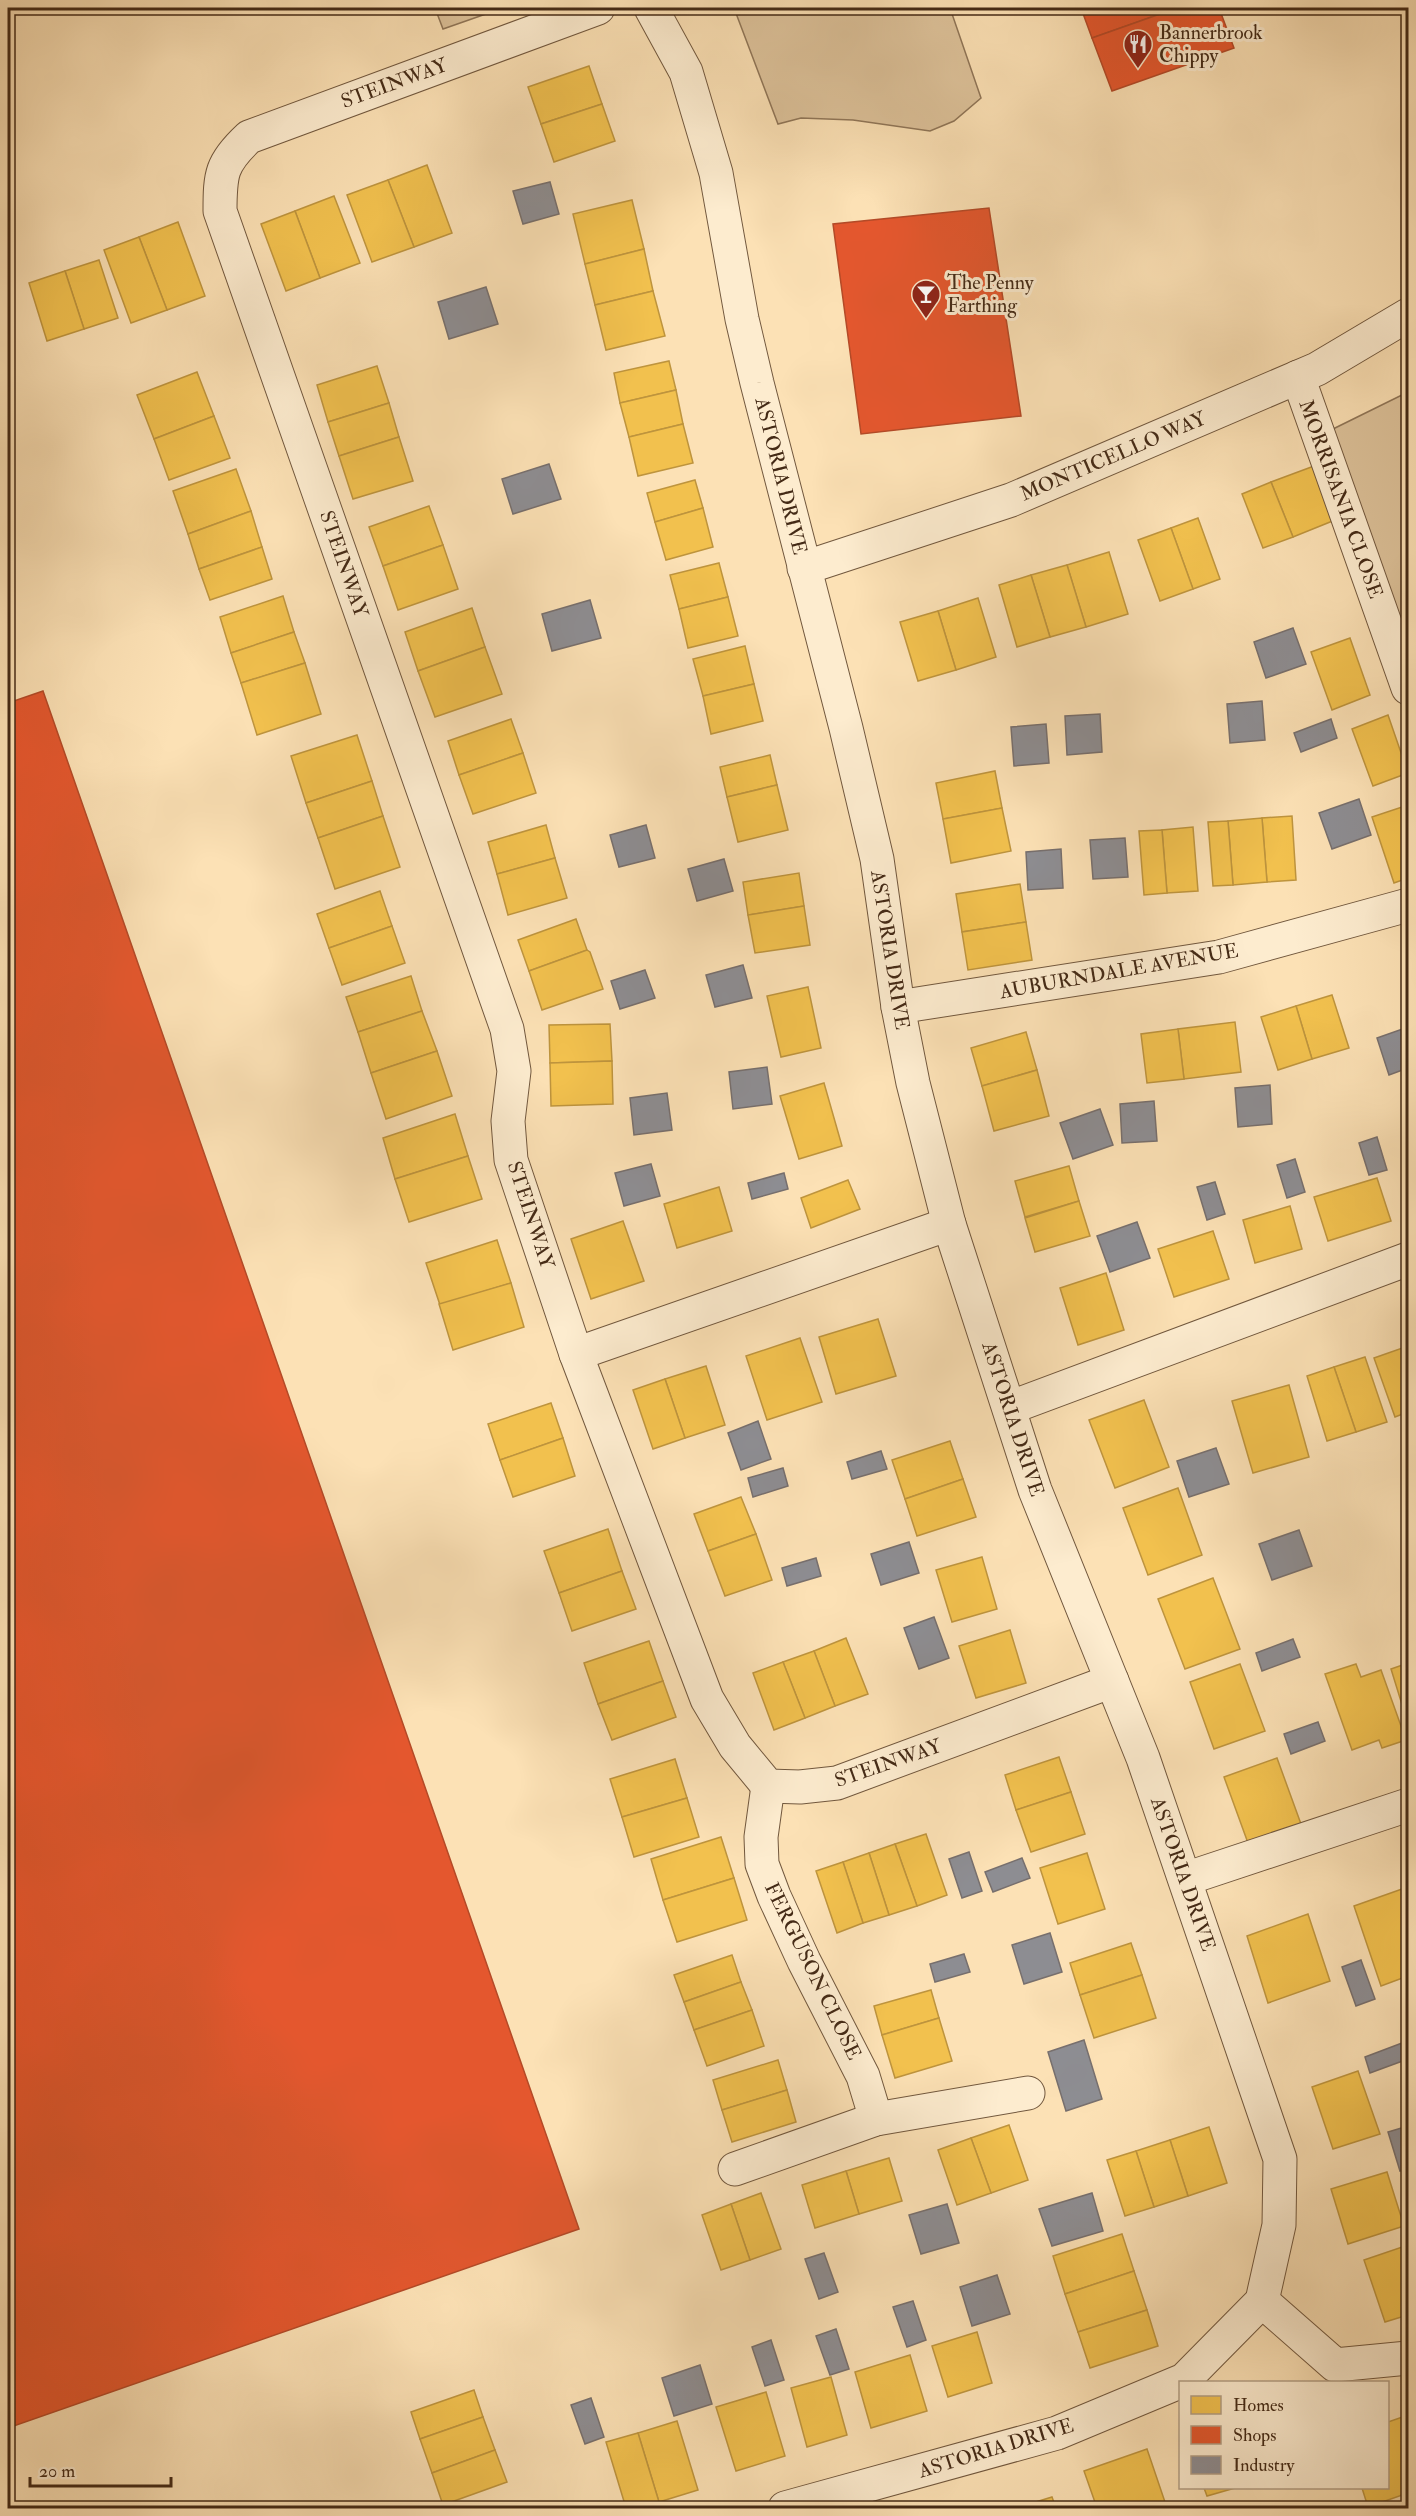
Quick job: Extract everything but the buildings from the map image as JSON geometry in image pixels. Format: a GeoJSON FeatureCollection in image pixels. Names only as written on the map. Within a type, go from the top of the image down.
{"type":"FeatureCollection","features":[{"type":"Feature","properties":{"kind":"street","name":"STEINWAY"},"geometry":{"type":"LineString","coordinates":[[598,8],[249,137],[230,155],[220,187],[220,211],[507,1029],[513,1071],[508,1121],[511,1160],[576,1354],[706,1699],[735,1746],[768,1786],[800,1787],[837,1783],[1113,1681]]}},
{"type":"Feature","properties":{"kind":"street","name":"ASTORIA DRIVE"},"geometry":{"type":"LineString","coordinates":[[651,8],[686,72],[716,173],[742,319],[877,859],[897,1007],[912,1083],[949,1224],[1035,1490],[1143,1758],[1280,2159],[1279,2225],[1262,2301],[1182,2381]]}},
{"type":"Feature","properties":{"kind":"street","name":"MONTICELLO WAY"},"geometry":{"type":"LineString","coordinates":[[804,568],[1011,500],[1317,369],[1408,315]]}},
{"type":"Feature","properties":{"kind":"street","name":"MORRISANIA CLOSE"},"geometry":{"type":"LineString","coordinates":[[1298,377],[1408,688]]}},
{"type":"Feature","properties":{"kind":"street","name":"AUBURNDALE AVENUE"},"geometry":{"type":"LineString","coordinates":[[897,1007],[1219,957],[1408,905]]}},
{"type":"Feature","properties":{"kind":"street"},"geometry":{"type":"LineString","coordinates":[[576,1354],[949,1224]]}},
{"type":"Feature","properties":{"kind":"street"},"geometry":{"type":"LineString","coordinates":[[1009,1408],[1408,1259]]}},
{"type":"Feature","properties":{"kind":"street","name":"FERGUSON CLOSE"},"geometry":{"type":"LineString","coordinates":[[768,1786],[761,1837],[762,1864],[799,1950],[863,2076],[876,2119]]}},
{"type":"Feature","properties":{"kind":"street"},"geometry":{"type":"LineString","coordinates":[[1185,1879],[1408,1805]]}},
{"type":"Feature","properties":{"kind":"street"},"geometry":{"type":"LineString","coordinates":[[735,2169],[876,2119],[1028,2093]]}},
{"type":"Feature","properties":{"kind":"street"},"geometry":{"type":"LineString","coordinates":[[1262,2301],[1335,2366],[1408,2358]]}},
{"type":"Feature","properties":{"kind":"street","name":"ASTORIA DRIVE"},"geometry":{"type":"LineString","coordinates":[[785,2508],[1057,2433],[1179,2382]]}},
{"type":"Feature","properties":{"kind":"shaded area"},"geometry":{"type":"Polygon","coordinates":[[[435,8],[503,8],[443,29],[435,8]]]}},
{"type":"Feature","properties":{"kind":"shaded area"},"geometry":{"type":"Polygon","coordinates":[[[734,8],[950,8],[981,98],[954,121],[930,131],[853,120],[801,118],[778,124],[734,8]]]}},
{"type":"Feature","properties":{"kind":"shaded area"},"geometry":{"type":"Polygon","coordinates":[[[1408,392],[1408,661],[1329,431],[1408,392]]]}},
{"type":"Feature","properties":{"kind":"place","name":"Bannerbrook Chippy"},"geometry":{"type":"Point","coordinates":[1138,70]}},
{"type":"Feature","properties":{"kind":"place","name":"The Penny Farthing"},"geometry":{"type":"Point","coordinates":[926,320]}}]}
